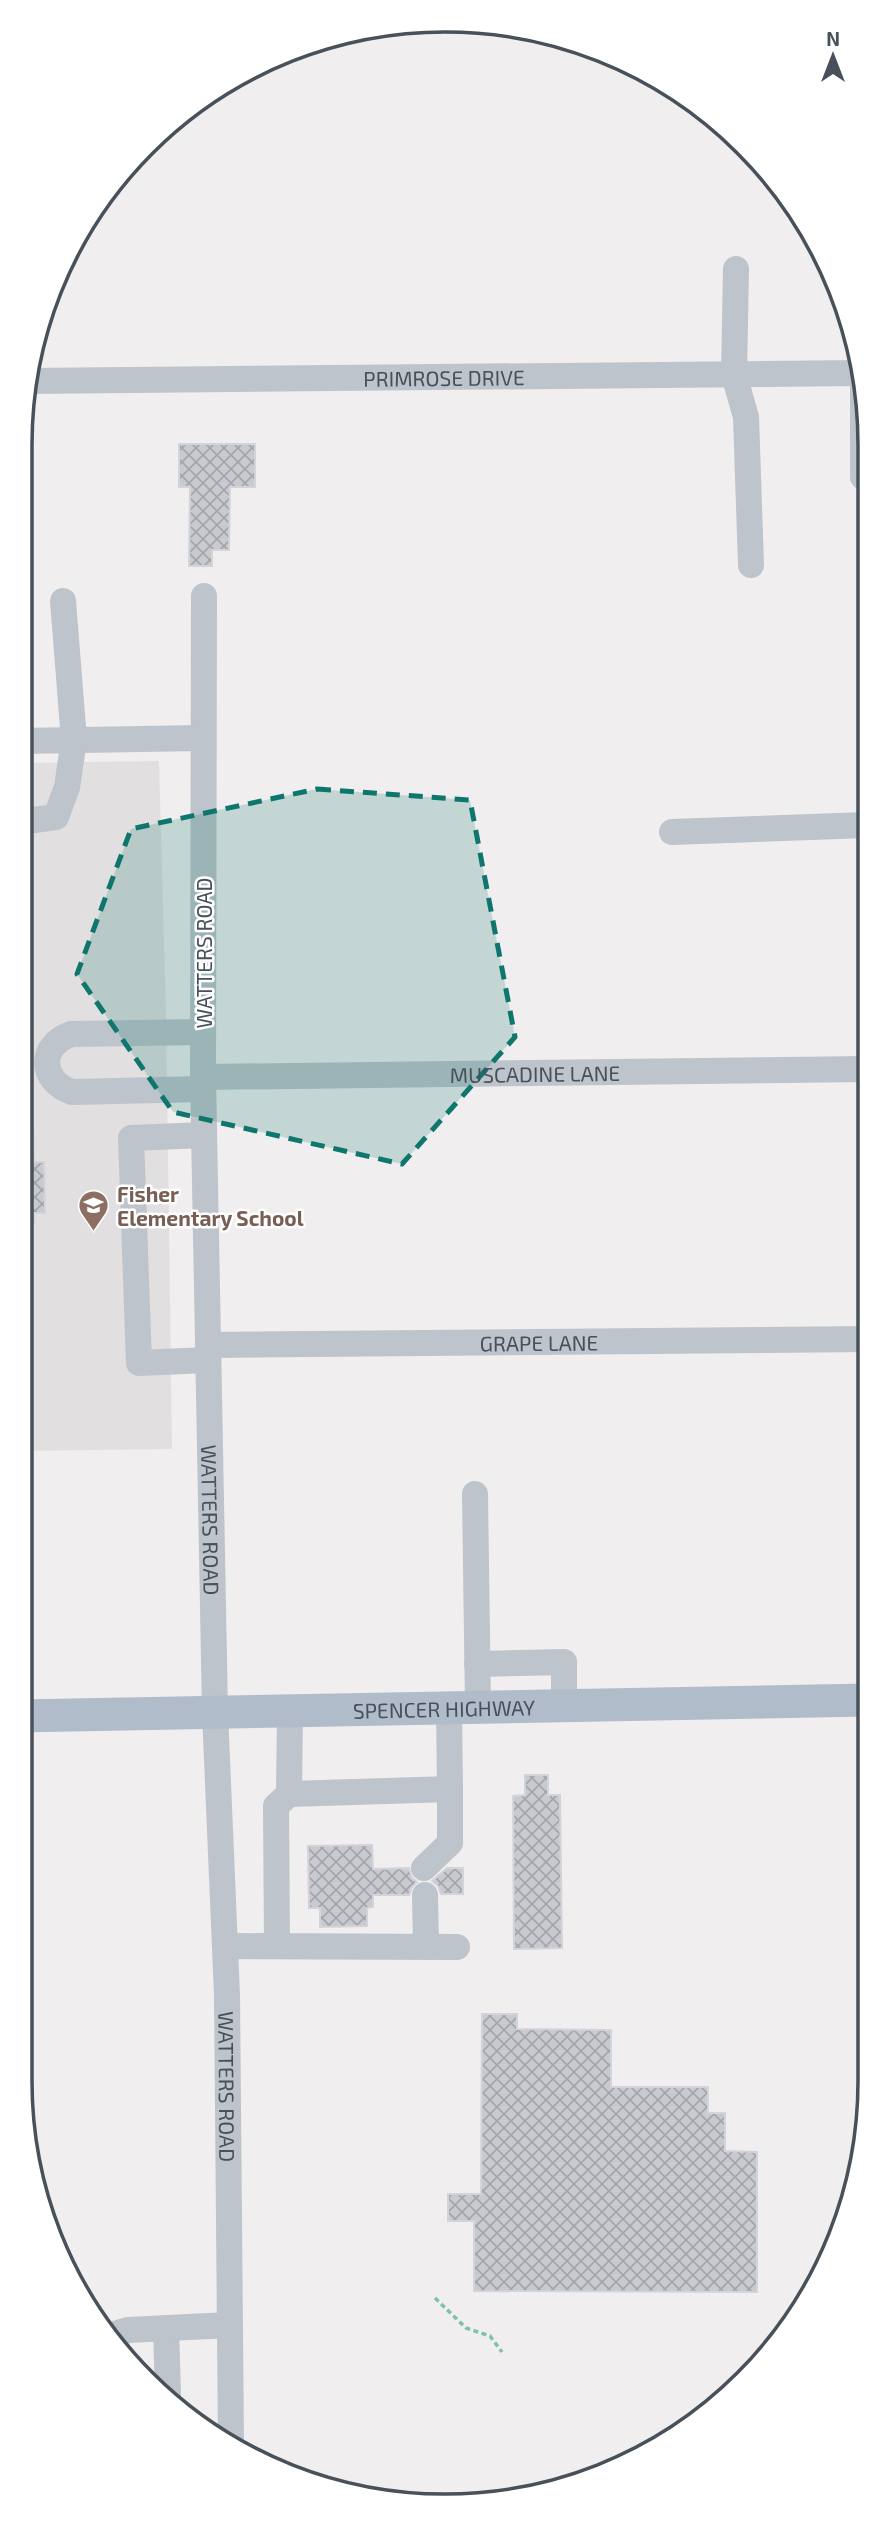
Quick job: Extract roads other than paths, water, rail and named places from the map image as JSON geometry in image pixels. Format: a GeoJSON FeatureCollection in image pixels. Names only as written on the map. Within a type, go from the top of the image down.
{"type":"FeatureCollection","features":[{"type":"Feature","properties":{"kind":"main road","name":"SPENCER HIGHWAY"},"geometry":{"type":"LineString","coordinates":[[32,1716],[858,1700]]}},
{"type":"Feature","properties":{"kind":"street"},"geometry":{"type":"LineString","coordinates":[[736,269],[734,375],[746,417],[751,565]]}},
{"type":"Feature","properties":{"kind":"street","name":"PRIMROSE DRIVE"},"geometry":{"type":"LineString","coordinates":[[36,381],[851,373]]}},
{"type":"Feature","properties":{"kind":"street","name":"WATTERS ROAD"},"geometry":{"type":"LineString","coordinates":[[204,596],[203,1083],[215,1712],[225,1946],[231,2435]]}},
{"type":"Feature","properties":{"kind":"street"},"geometry":{"type":"LineString","coordinates":[[32,820],[56,817],[67,787],[74,740],[63,601]]}},
{"type":"Feature","properties":{"kind":"street"},"geometry":{"type":"LineString","coordinates":[[32,741],[202,738]]}},
{"type":"Feature","properties":{"kind":"street"},"geometry":{"type":"LineString","coordinates":[[672,832],[858,825]]}},
{"type":"Feature","properties":{"kind":"street","name":"MUSCADINE LANE"},"geometry":{"type":"LineString","coordinates":[[203,1032],[71,1034],[55,1043],[47,1059],[50,1077],[56,1084],[72,1092],[203,1083],[858,1069]]}},
{"type":"Feature","properties":{"kind":"street","name":"GRAPE LANE"},"geometry":{"type":"LineString","coordinates":[[204,1135],[131,1138],[139,1363],[208,1353],[858,1339]]}},
{"type":"Feature","properties":{"kind":"street"},"geometry":{"type":"LineString","coordinates":[[424,1868],[450,1843],[450,1789],[463,1708],[477,1664],[475,1494]]}},
{"type":"Feature","properties":{"kind":"street"},"geometry":{"type":"LineString","coordinates":[[477,1664],[564,1662],[564,1706]]}},
{"type":"Feature","properties":{"kind":"street"},"geometry":{"type":"LineString","coordinates":[[518,1663],[518,1707]]}},
{"type":"Feature","properties":{"kind":"street"},"geometry":{"type":"LineString","coordinates":[[289,1794],[290,1711]]}},
{"type":"Feature","properties":{"kind":"street"},"geometry":{"type":"LineString","coordinates":[[277,1946],[276,1806],[289,1794],[450,1789]]}},
{"type":"Feature","properties":{"kind":"street"},"geometry":{"type":"LineString","coordinates":[[425,1895],[426,1947]]}},
{"type":"Feature","properties":{"kind":"street"},"geometry":{"type":"LineString","coordinates":[[225,1946],[457,1947]]}},
{"type":"Feature","properties":{"kind":"street"},"geometry":{"type":"LineString","coordinates":[[117,2333],[128,2330],[230,2325]]}},
{"type":"Feature","properties":{"kind":"street"},"geometry":{"type":"LineString","coordinates":[[166,2328],[168,2388]]}},
{"type":"Feature","properties":{"kind":"place","name":"Fisher Elementary School"},"geometry":{"type":"Point","coordinates":[94,1232]}}]}
